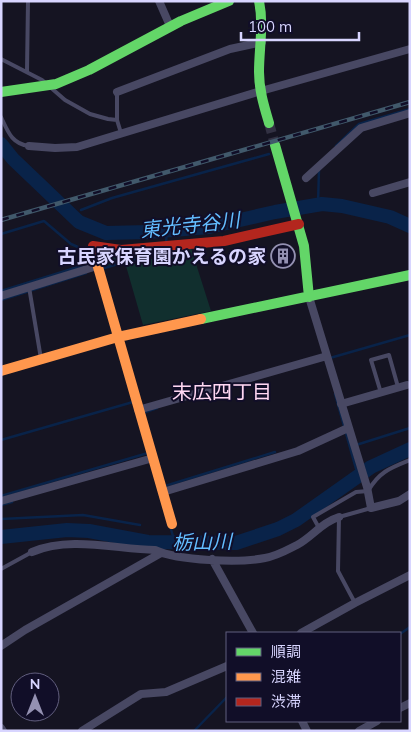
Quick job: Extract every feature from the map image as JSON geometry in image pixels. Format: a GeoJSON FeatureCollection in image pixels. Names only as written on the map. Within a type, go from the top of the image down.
{"type":"FeatureCollection","features":[{"type":"Feature","properties":{"kind":"street"},"geometry":{"type":"LineString","coordinates":[[159,1],[170,26]]}},
{"type":"Feature","properties":{"kind":"street"},"geometry":{"type":"LineString","coordinates":[[1,92],[47,86],[89,70],[170,26],[229,1]]}},
{"type":"Feature","properties":{"kind":"street"},"geometry":{"type":"LineString","coordinates":[[259,1],[262,14],[260,91],[269,123]]}},
{"type":"Feature","properties":{"kind":"street"},"geometry":{"type":"LineString","coordinates":[[117,92],[230,49],[262,42]]}},
{"type":"Feature","properties":{"kind":"street"},"geometry":{"type":"LineString","coordinates":[[29,146],[77,147],[260,91],[410,49]]}},
{"type":"Feature","properties":{"kind":"street"},"geometry":{"type":"LineString","coordinates":[[306,178],[361,128],[410,114]]}},
{"type":"Feature","properties":{"kind":"street"},"geometry":{"type":"LineString","coordinates":[[275,145],[304,246],[309,298],[367,489],[371,508],[399,501],[410,494]]}},
{"type":"Feature","properties":{"kind":"street"},"geometry":{"type":"LineString","coordinates":[[373,193],[410,182]]}},
{"type":"Feature","properties":{"kind":"street"},"geometry":{"type":"LineString","coordinates":[[172,524],[97,266],[94,246],[121,250],[224,241],[298,223]]}},
{"type":"Feature","properties":{"kind":"street"},"geometry":{"type":"LineString","coordinates":[[1,296],[97,266]]}},
{"type":"Feature","properties":{"kind":"street"},"geometry":{"type":"LineString","coordinates":[[1,371],[118,337],[309,298],[410,275]]}},
{"type":"Feature","properties":{"kind":"street"},"geometry":{"type":"LineString","coordinates":[[138,410],[327,356]]}},
{"type":"Feature","properties":{"kind":"street"},"geometry":{"type":"LineString","coordinates":[[341,404],[407,385]]}},
{"type":"Feature","properties":{"kind":"street"},"geometry":{"type":"LineString","coordinates":[[163,492],[298,452],[348,428]]}},
{"type":"Feature","properties":{"kind":"street"},"geometry":{"type":"LineString","coordinates":[[1,501],[153,458]]}},
{"type":"Feature","properties":{"kind":"street"},"geometry":{"type":"LineString","coordinates":[[32,552],[44,547],[77,544],[154,550],[161,553],[238,561],[265,558],[300,544],[332,519],[339,517]]}},
{"type":"Feature","properties":{"kind":"street"},"geometry":{"type":"LineString","coordinates":[[1,646],[25,630],[161,553]]}},
{"type":"Feature","properties":{"kind":"street"},"geometry":{"type":"LineString","coordinates":[[212,559],[252,632]]}},
{"type":"Feature","properties":{"kind":"street"},"geometry":{"type":"LineString","coordinates":[[303,632],[410,575]]}},
{"type":"Feature","properties":{"kind":"street"},"geometry":{"type":"LineString","coordinates":[[82,731],[140,694],[166,692],[226,666]]}},
{"type":"Feature","properties":{"kind":"street"},"geometry":{"type":"LineString","coordinates":[[359,731],[375,722]]}},
{"type":"Feature","properties":{"kind":"lane"},"geometry":{"type":"LineString","coordinates":[[27,71],[28,1]]}},
{"type":"Feature","properties":{"kind":"lane"},"geometry":{"type":"LineString","coordinates":[[1,59],[42,80],[65,100],[90,114],[117,120]]}},
{"type":"Feature","properties":{"kind":"lane"},"geometry":{"type":"LineString","coordinates":[[117,92],[117,120],[121,133]]}},
{"type":"Feature","properties":{"kind":"lane"},"geometry":{"type":"LineString","coordinates":[[1,117],[14,139],[19,144],[29,146]]}},
{"type":"Feature","properties":{"kind":"lane"},"geometry":{"type":"LineString","coordinates":[[29,287],[41,360]]}},
{"type":"Feature","properties":{"kind":"lane"},"geometry":{"type":"LineString","coordinates":[[381,393],[371,360],[389,355],[398,388]]}},
{"type":"Feature","properties":{"kind":"lane"},"geometry":{"type":"LineString","coordinates":[[319,528],[313,517],[356,492],[367,489],[385,471],[410,460]]}},
{"type":"Feature","properties":{"kind":"lane"},"geometry":{"type":"LineString","coordinates":[[355,603],[338,571],[339,517],[371,508]]}},
{"type":"Feature","properties":{"kind":"lane"},"geometry":{"type":"LineString","coordinates":[[1,569],[32,552]]}},
{"type":"Feature","properties":{"kind":"green space"},"geometry":{"type":"Polygon","coordinates":[[[191,248],[211,311],[143,325],[126,266],[191,248]]]}},
{"type":"Feature","properties":{"kind":"green space"},"geometry":{"type":"Polygon","coordinates":[[[97,251],[162,251],[103,268],[97,251]]]}},
{"type":"Feature","properties":{"kind":"waterway"},"geometry":{"type":"LineString","coordinates":[[336,146],[359,124],[410,109]]}},
{"type":"Feature","properties":{"kind":"waterway","name":"東光寺谷川"},"geometry":{"type":"LineString","coordinates":[[1,144],[13,159],[79,222],[106,233],[209,227],[275,212],[322,204],[342,206],[390,217],[410,226]]}},
{"type":"Feature","properties":{"kind":"waterway"},"geometry":{"type":"LineString","coordinates":[[81,210],[112,198],[269,154]]}},
{"type":"Feature","properties":{"kind":"waterway"},"geometry":{"type":"LineString","coordinates":[[318,205],[319,169]]}},
{"type":"Feature","properties":{"kind":"waterway"},"geometry":{"type":"LineString","coordinates":[[1,234],[44,221],[71,244],[87,251],[92,264]]}},
{"type":"Feature","properties":{"kind":"waterway"},"geometry":{"type":"LineString","coordinates":[[166,243],[167,231]]}},
{"type":"Feature","properties":{"kind":"waterway"},"geometry":{"type":"LineString","coordinates":[[101,269],[162,251]]}},
{"type":"Feature","properties":{"kind":"waterway"},"geometry":{"type":"LineString","coordinates":[[1,291],[91,263]]}},
{"type":"Feature","properties":{"kind":"waterway"},"geometry":{"type":"LineString","coordinates":[[1,300],[86,273]]}},
{"type":"Feature","properties":{"kind":"waterway"},"geometry":{"type":"LineString","coordinates":[[330,358],[410,335]]}},
{"type":"Feature","properties":{"kind":"waterway"},"geometry":{"type":"LineString","coordinates":[[335,394],[358,476]]}},
{"type":"Feature","properties":{"kind":"waterway"},"geometry":{"type":"LineString","coordinates":[[1,440],[133,402]]}},
{"type":"Feature","properties":{"kind":"waterway"},"geometry":{"type":"LineString","coordinates":[[143,413],[157,408]]}},
{"type":"Feature","properties":{"kind":"waterway"},"geometry":{"type":"LineString","coordinates":[[356,445],[410,428]]}},
{"type":"Feature","properties":{"kind":"waterway","name":"栃山川"},"geometry":{"type":"LineString","coordinates":[[1,537],[67,530],[89,531],[148,542],[236,543],[278,529],[296,520],[371,467],[410,449]]}},
{"type":"Feature","properties":{"kind":"waterway"},"geometry":{"type":"LineString","coordinates":[[165,486],[275,452]]}},
{"type":"Feature","properties":{"kind":"waterway"},"geometry":{"type":"LineString","coordinates":[[1,496],[148,453]]}},
{"type":"Feature","properties":{"kind":"waterway"},"geometry":{"type":"LineString","coordinates":[[1,505],[12,502]]}},
{"type":"Feature","properties":{"kind":"waterway"},"geometry":{"type":"LineString","coordinates":[[1,519],[83,515],[140,525]]}},
{"type":"Feature","properties":{"kind":"waterway"},"geometry":{"type":"LineString","coordinates":[[170,526],[175,543]]}},
{"type":"Feature","properties":{"kind":"waterway"},"geometry":{"type":"LineString","coordinates":[[401,633],[410,627]]}},
{"type":"Feature","properties":{"kind":"waterway"},"geometry":{"type":"LineString","coordinates":[[194,731],[226,698]]}},
{"type":"Feature","properties":{"kind":"tunnel"},"geometry":{"type":"LineString","coordinates":[[269,123],[275,145]]}},
{"type":"Feature","properties":{"kind":"railway"},"geometry":{"type":"LineString","coordinates":[[1,220],[410,102]]}},
{"type":"Feature","properties":{"kind":"traffic: fast"},"geometry":{"type":"LineString","coordinates":[[1,92],[56,84],[89,70],[181,21],[229,1]]}},
{"type":"Feature","properties":{"kind":"traffic: fast"},"geometry":{"type":"LineString","coordinates":[[259,1],[261,28],[259,79],[269,123]]}},
{"type":"Feature","properties":{"kind":"traffic: fast"},"geometry":{"type":"LineString","coordinates":[[275,145],[304,246],[309,297]]}},
{"type":"Feature","properties":{"kind":"traffic: fast"},"geometry":{"type":"LineString","coordinates":[[201,319],[410,275]]}},
{"type":"Feature","properties":{"kind":"traffic: slow"},"geometry":{"type":"LineString","coordinates":[[94,253],[172,524]]}},
{"type":"Feature","properties":{"kind":"traffic: slow"},"geometry":{"type":"LineString","coordinates":[[1,371],[118,337],[201,319]]}},
{"type":"Feature","properties":{"kind":"traffic: jam"},"geometry":{"type":"LineString","coordinates":[[94,253],[93,246],[121,250],[224,241],[299,224]]}},
{"type":"Feature","properties":{"kind":"place","name":"古民家保育園かえるの家"},"geometry":{"type":"Point","coordinates":[283,256]}},
{"type":"Feature","properties":{"kind":"district","name":"末広四丁目"},"geometry":{"type":"Point","coordinates":[222,392]}}]}
